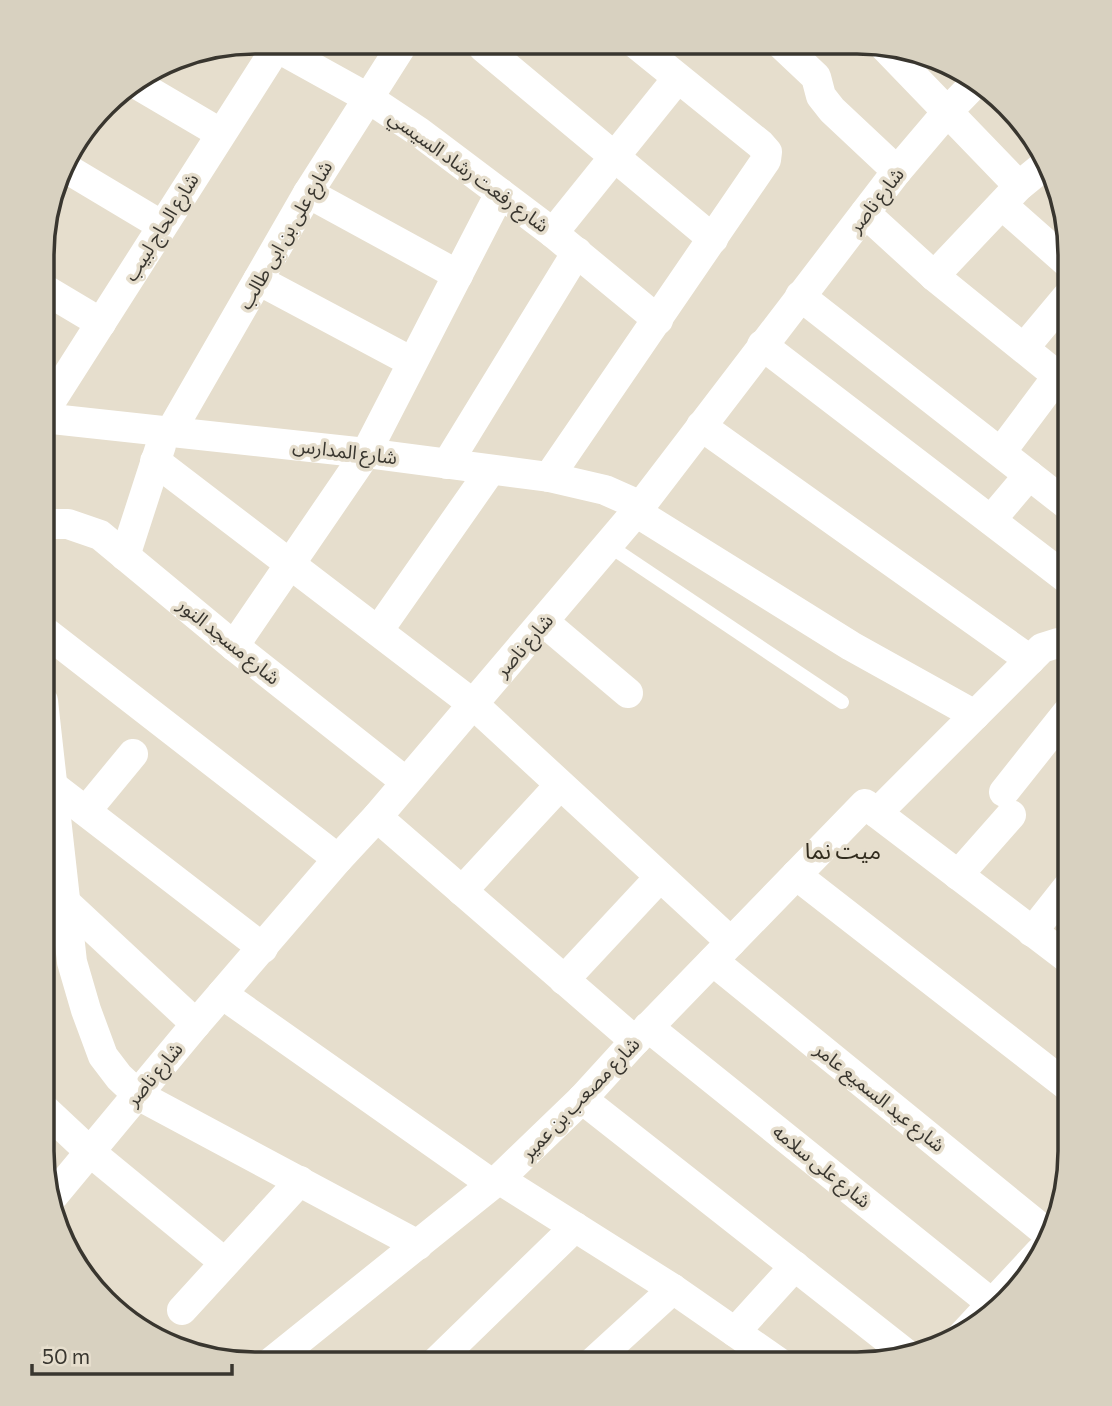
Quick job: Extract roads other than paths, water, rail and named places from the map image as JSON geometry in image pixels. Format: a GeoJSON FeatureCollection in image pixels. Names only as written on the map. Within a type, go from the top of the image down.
{"type":"FeatureCollection","features":[{"type":"Feature","properties":{"kind":"street"},"geometry":{"type":"LineString","coordinates":[[549,477],[760,170],[767,152],[648,54]]}},
{"type":"Feature","properties":{"kind":"street"},"geometry":{"type":"LineString","coordinates":[[792,54],[816,77],[821,96],[832,110],[898,171]]}},
{"type":"Feature","properties":{"kind":"street","name":"شارع الحاج لبيب"},"geometry":{"type":"LineString","coordinates":[[54,396],[267,55]]}},
{"type":"Feature","properties":{"kind":"street","name":"شارع رفعت رشاد السيسي"},"geometry":{"type":"LineString","coordinates":[[293,55],[368,97],[419,132],[553,233],[658,320]]}},
{"type":"Feature","properties":{"kind":"street","name":"شارع على بن ابى طالب"},"geometry":{"type":"LineString","coordinates":[[125,555],[155,461],[168,431],[308,193],[396,55]]}},
{"type":"Feature","properties":{"kind":"street"},"geometry":{"type":"LineString","coordinates":[[492,55],[713,239]]}},
{"type":"Feature","properties":{"kind":"street"},"geometry":{"type":"LineString","coordinates":[[896,58],[948,111],[1011,195],[1058,250]]}},
{"type":"Feature","properties":{"kind":"street"},"geometry":{"type":"LineString","coordinates":[[553,233],[677,79]]}},
{"type":"Feature","properties":{"kind":"street"},"geometry":{"type":"LineString","coordinates":[[143,88],[220,134]]}},
{"type":"Feature","properties":{"kind":"street","name":"شارع ناصر"},"geometry":{"type":"LineString","coordinates":[[58,1189],[196,1024],[377,817],[639,509],[762,345],[898,171],[970,89]]}},
{"type":"Feature","properties":{"kind":"street"},"geometry":{"type":"LineString","coordinates":[[934,276],[1011,195],[1038,171]]}},
{"type":"Feature","properties":{"kind":"street"},"geometry":{"type":"LineString","coordinates":[[73,172],[161,226]]}},
{"type":"Feature","properties":{"kind":"street"},"geometry":{"type":"LineString","coordinates":[[308,193],[458,275]]}},
{"type":"Feature","properties":{"kind":"street"},"geometry":{"type":"LineString","coordinates":[[234,646],[366,453],[500,193]]}},
{"type":"Feature","properties":{"kind":"street"},"geometry":{"type":"LineString","coordinates":[[865,213],[934,276],[1058,377]]}},
{"type":"Feature","properties":{"kind":"street"},"geometry":{"type":"LineString","coordinates":[[447,464],[577,252]]}},
{"type":"Feature","properties":{"kind":"street"},"geometry":{"type":"LineString","coordinates":[[258,280],[412,362]]}},
{"type":"Feature","properties":{"kind":"street"},"geometry":{"type":"LineString","coordinates":[[54,295],[101,323]]}},
{"type":"Feature","properties":{"kind":"street"},"geometry":{"type":"LineString","coordinates":[[800,296],[1058,497]]}},
{"type":"Feature","properties":{"kind":"street"},"geometry":{"type":"LineString","coordinates":[[1024,348],[1058,307]]}},
{"type":"Feature","properties":{"kind":"street"},"geometry":{"type":"LineString","coordinates":[[762,345],[1058,571]]}},
{"type":"Feature","properties":{"kind":"street"},"geometry":{"type":"LineString","coordinates":[[1000,452],[1058,389]]}},
{"type":"Feature","properties":{"kind":"street","name":"شارع المدارس"},"geometry":{"type":"LineString","coordinates":[[54,419],[366,453],[549,477],[606,489],[851,646],[975,715]]}},
{"type":"Feature","properties":{"kind":"street"},"geometry":{"type":"LineString","coordinates":[[701,426],[1030,660]]}},
{"type":"Feature","properties":{"kind":"street","name":"شارع عبد السميع عامر"},"geometry":{"type":"LineString","coordinates":[[155,461],[473,704],[660,877],[722,951],[1042,1228]]}},
{"type":"Feature","properties":{"kind":"street"},"geometry":{"type":"LineString","coordinates":[[378,631],[491,471]]}},
{"type":"Feature","properties":{"kind":"street"},"geometry":{"type":"LineString","coordinates":[[991,520],[1029,475]]}},
{"type":"Feature","properties":{"kind":"street","name":"شارع مسجد النور"},"geometry":{"type":"LineString","coordinates":[[54,524],[68,524],[100,535],[234,646],[406,782]]}},
{"type":"Feature","properties":{"kind":"street"},"geometry":{"type":"LineString","coordinates":[[544,622],[628,693]]}},
{"type":"Feature","properties":{"kind":"street"},"geometry":{"type":"LineString","coordinates":[[54,640],[338,859]]}},
{"type":"Feature","properties":{"kind":"street","name":"شارع مصعب بن عمير"},"geometry":{"type":"LineString","coordinates":[[285,1351],[496,1182],[582,1099],[796,875],[975,715],[1042,648],[1058,643]]}},
{"type":"Feature","properties":{"kind":"street"},"geometry":{"type":"LineString","coordinates":[[958,875],[1057,728]]}},
{"type":"Feature","properties":{"kind":"street"},"geometry":{"type":"LineString","coordinates":[[86,811],[133,754]]}},
{"type":"Feature","properties":{"kind":"street"},"geometry":{"type":"LineString","coordinates":[[462,891],[560,785]]}},
{"type":"Feature","properties":{"kind":"street"},"geometry":{"type":"LineString","coordinates":[[54,786],[263,948]]}},
{"type":"Feature","properties":{"kind":"street"},"geometry":{"type":"LineString","coordinates":[[54,786],[63,873],[54,909],[94,1033],[103,1056],[119,1077],[138,1095],[418,1245]]}},
{"type":"Feature","properties":{"kind":"street"},"geometry":{"type":"LineString","coordinates":[[871,809],[1057,951]]}},
{"type":"Feature","properties":{"kind":"street","name":"شارع على سلامه"},"geometry":{"type":"LineString","coordinates":[[377,817],[564,980],[642,1034],[990,1301]]}},
{"type":"Feature","properties":{"kind":"street"},"geometry":{"type":"LineString","coordinates":[[796,875],[1057,1078]]}},
{"type":"Feature","properties":{"kind":"street"},"geometry":{"type":"LineString","coordinates":[[564,980],[660,877]]}},
{"type":"Feature","properties":{"kind":"street"},"geometry":{"type":"LineString","coordinates":[[1032,932],[1057,900]]}},
{"type":"Feature","properties":{"kind":"street"},"geometry":{"type":"LineString","coordinates":[[54,909],[196,1024]]}},
{"type":"Feature","properties":{"kind":"street"},"geometry":{"type":"LineString","coordinates":[[222,994],[496,1182],[575,1227],[673,1289],[743,1347],[795,1266]]}},
{"type":"Feature","properties":{"kind":"street"},"geometry":{"type":"LineString","coordinates":[[582,1099],[898,1348]]}},
{"type":"Feature","properties":{"kind":"street"},"geometry":{"type":"LineString","coordinates":[[54,1118],[89,1151],[224,1262]]}},
{"type":"Feature","properties":{"kind":"street"},"geometry":{"type":"LineString","coordinates":[[182,1310],[300,1181]]}},
{"type":"Feature","properties":{"kind":"street"},"geometry":{"type":"LineString","coordinates":[[447,1351],[575,1227]]}},
{"type":"Feature","properties":{"kind":"street"},"geometry":{"type":"LineString","coordinates":[[605,1351],[673,1289]]}},
{"type":"Feature","properties":{"kind":"lane"},"geometry":{"type":"LineString","coordinates":[[608,545],[842,702]]}},
{"type":"Feature","properties":{"kind":"district","name":"ميت نما"},"geometry":{"type":"Point","coordinates":[843,851]}}]}
